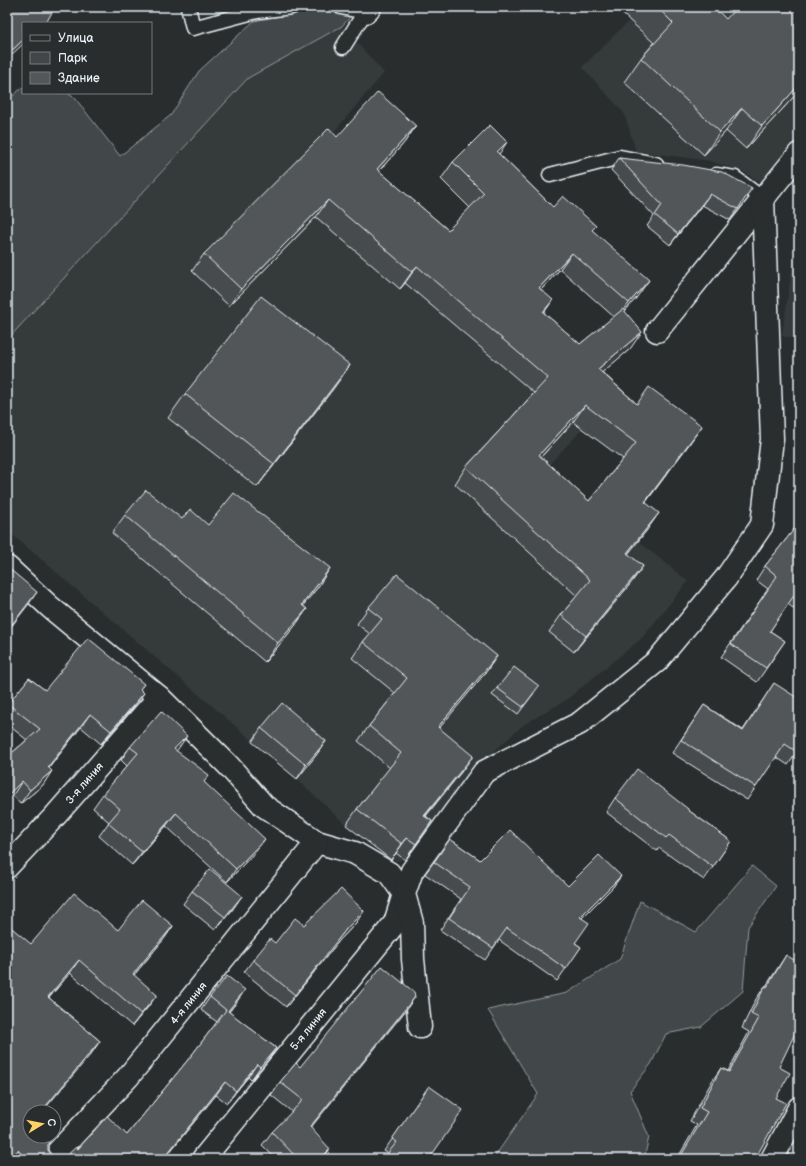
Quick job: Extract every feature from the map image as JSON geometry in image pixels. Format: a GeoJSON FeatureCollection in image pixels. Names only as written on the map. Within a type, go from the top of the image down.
{"type":"FeatureCollection","features":[{"type":"Feature","properties":{"kind":"street"},"geometry":{"type":"LineString","coordinates":[[657,331],[799,154]]}},
{"type":"Feature","properties":{"kind":"street","name":"5-я линия"},"geometry":{"type":"LineString","coordinates":[[203,1159],[395,923],[412,871],[484,772],[580,723],[657,662],[726,578],[762,525],[772,439],[763,199]]}},
{"type":"Feature","properties":{"kind":"street"},"geometry":{"type":"LineString","coordinates":[[7,567],[50,607],[159,698],[228,765],[264,806],[317,842],[355,853],[390,873],[404,894],[412,923],[413,959],[420,1027]]}},
{"type":"Feature","properties":{"kind":"street","name":"3-я линия"},"geometry":{"type":"LineString","coordinates":[[7,867],[55,816],[159,698]]}},
{"type":"Feature","properties":{"kind":"street","name":"4-я линия"},"geometry":{"type":"LineString","coordinates":[[51,1159],[128,1077],[317,842]]}},
{"type":"Feature","properties":{"kind":"street"},"geometry":{"type":"LineString","coordinates":[[772,1159],[799,1108]]}},
{"type":"Feature","properties":{"kind":"lane"},"geometry":{"type":"LineString","coordinates":[[188,7],[194,28],[258,11],[292,7]]}},
{"type":"Feature","properties":{"kind":"lane"},"geometry":{"type":"LineString","coordinates":[[341,7],[367,10],[343,47]]}},
{"type":"Feature","properties":{"kind":"lane"},"geometry":{"type":"LineString","coordinates":[[550,175],[620,157],[666,166]]}},
{"type":"Feature","properties":{"kind":"lane"},"geometry":{"type":"LineString","coordinates":[[704,173],[735,178],[763,199]]}},
{"type":"Feature","properties":{"kind":"shaded area"},"geometry":{"type":"Polygon","coordinates":[[[643,7],[799,7],[799,137],[764,185],[742,171],[710,161],[636,151],[624,113],[582,67],[643,7]]]}},
{"type":"Feature","properties":{"kind":"shaded area"},"geometry":{"type":"Polygon","coordinates":[[[342,26],[384,73],[320,148],[611,398],[546,468],[688,581],[642,638],[566,700],[523,725],[478,766],[400,861],[391,860],[346,825],[297,779],[7,530],[7,340],[248,78],[342,26]]]}},
{"type":"Feature","properties":{"kind":"shaded area"},"geometry":{"type":"Polygon","coordinates":[[[799,236],[799,339],[782,336],[792,267],[799,236]]]}},
{"type":"Feature","properties":{"kind":"green space"},"geometry":{"type":"Polygon","coordinates":[[[302,7],[359,7],[342,26],[248,78],[7,340],[7,101],[22,88],[22,94],[69,94],[75,98],[120,156],[171,115],[199,71],[254,21],[301,12],[302,7]]]}},
{"type":"Feature","properties":{"kind":"green space"},"geometry":{"type":"Polygon","coordinates":[[[752,866],[776,886],[748,927],[743,991],[701,1027],[666,1034],[651,1064],[630,1091],[649,1137],[644,1159],[493,1159],[538,1094],[488,1010],[567,993],[620,959],[640,901],[696,932],[752,866]]]}},
{"type":"Feature","properties":{"kind":"building"},"geometry":{"type":"Polygon","coordinates":[[[7,7],[55,7],[47,22],[22,22],[22,41],[7,55],[7,7]]]}},
{"type":"Feature","properties":{"kind":"building"},"geometry":{"type":"Polygon","coordinates":[[[657,7],[714,7],[726,19],[737,7],[799,7],[799,85],[762,126],[742,108],[720,132],[641,58],[673,23],[657,7]]]}},
{"type":"Feature","properties":{"kind":"building"},"geometry":{"type":"Polygon","coordinates":[[[378,92],[416,126],[377,169],[448,230],[484,193],[453,162],[490,125],[507,142],[497,152],[553,207],[563,196],[596,226],[592,230],[649,280],[629,303],[572,253],[539,288],[553,300],[543,312],[580,344],[623,309],[642,332],[598,369],[637,404],[649,387],[702,426],[645,502],[659,513],[627,553],[643,566],[586,636],[561,615],[590,580],[466,467],[548,378],[417,266],[412,272],[328,200],[241,289],[204,254],[329,128],[337,137],[378,92]],[[585,405],[539,455],[589,501],[636,443],[585,405]]]}},
{"type":"Feature","properties":{"kind":"building"},"geometry":{"type":"Polygon","coordinates":[[[619,158],[683,165],[722,172],[752,188],[738,209],[710,194],[678,234],[655,215],[662,205],[619,158]]]}},
{"type":"Feature","properties":{"kind":"building"},"geometry":{"type":"Polygon","coordinates":[[[261,296],[350,365],[274,464],[185,394],[261,296]]]}},
{"type":"Feature","properties":{"kind":"building"},"geometry":{"type":"Polygon","coordinates":[[[146,490],[182,519],[190,509],[208,525],[234,493],[330,568],[302,605],[307,609],[278,643],[125,515],[146,490]]]}},
{"type":"Feature","properties":{"kind":"building"},"geometry":{"type":"Polygon","coordinates":[[[799,523],[799,592],[797,591],[770,631],[785,641],[766,668],[731,644],[777,576],[765,566],[799,523]]]}},
{"type":"Feature","properties":{"kind":"building"},"geometry":{"type":"Polygon","coordinates":[[[7,567],[37,592],[7,631],[7,567]]]}},
{"type":"Feature","properties":{"kind":"building"},"geometry":{"type":"Polygon","coordinates":[[[397,574],[497,656],[438,727],[473,756],[424,816],[432,821],[416,844],[407,838],[402,844],[357,809],[401,753],[369,726],[407,678],[363,642],[382,619],[368,608],[397,574]]]}},
{"type":"Feature","properties":{"kind":"building"},"geometry":{"type":"Polygon","coordinates":[[[88,638],[144,684],[140,689],[144,693],[111,731],[90,714],[48,767],[52,771],[30,790],[22,781],[7,796],[7,757],[40,729],[8,704],[29,678],[45,690],[88,638]]]}},
{"type":"Feature","properties":{"kind":"building"},"geometry":{"type":"Polygon","coordinates":[[[514,667],[539,686],[523,707],[497,688],[514,667]]]}},
{"type":"Feature","properties":{"kind":"building"},"geometry":{"type":"Polygon","coordinates":[[[774,683],[799,699],[799,749],[797,752],[785,744],[756,787],[681,740],[704,705],[743,731],[774,683]]]}},
{"type":"Feature","properties":{"kind":"building"},"geometry":{"type":"Polygon","coordinates":[[[282,703],[326,741],[306,765],[261,728],[282,703]]]}},
{"type":"Feature","properties":{"kind":"building"},"geometry":{"type":"Polygon","coordinates":[[[161,711],[187,736],[174,749],[209,775],[204,782],[265,839],[236,869],[176,813],[142,852],[108,823],[120,809],[103,794],[138,753],[130,747],[161,711]]]}},
{"type":"Feature","properties":{"kind":"building"},"geometry":{"type":"Polygon","coordinates":[[[637,769],[688,810],[731,841],[713,867],[669,835],[666,838],[615,798],[637,769]]]}},
{"type":"Feature","properties":{"kind":"building"},"geometry":{"type":"Polygon","coordinates":[[[510,830],[568,886],[599,855],[621,876],[580,917],[589,923],[575,943],[581,947],[566,969],[507,928],[493,948],[449,918],[470,887],[434,862],[450,839],[480,860],[510,830]]]}},
{"type":"Feature","properties":{"kind":"building"},"geometry":{"type":"Polygon","coordinates":[[[210,869],[242,896],[225,917],[192,891],[210,869]]]}},
{"type":"Feature","properties":{"kind":"building"},"geometry":{"type":"Polygon","coordinates":[[[341,889],[364,911],[347,928],[295,995],[253,960],[270,939],[275,943],[295,918],[304,925],[341,889]]]}},
{"type":"Feature","properties":{"kind":"building"},"geometry":{"type":"Polygon","coordinates":[[[74,893],[118,930],[142,900],[173,926],[133,974],[157,995],[141,1014],[79,960],[48,997],[100,1041],[48,1104],[22,1104],[22,1144],[48,1144],[48,1150],[52,1156],[64,1158],[76,1147],[78,1149],[107,1116],[127,1135],[226,1010],[210,997],[227,976],[245,990],[228,1011],[276,1048],[260,1067],[257,1064],[236,1091],[225,1082],[163,1159],[26,1159],[18,1150],[10,1159],[7,1159],[7,924],[31,944],[74,893]]]}},
{"type":"Feature","properties":{"kind":"building"},"geometry":{"type":"Polygon","coordinates":[[[786,955],[799,963],[799,1025],[779,1067],[790,1073],[776,1098],[786,1103],[755,1159],[679,1159],[707,1112],[700,1108],[721,1068],[729,1072],[759,1018],[751,1014],[765,986],[767,987],[786,955]]]}},
{"type":"Feature","properties":{"kind":"building"},"geometry":{"type":"Polygon","coordinates":[[[382,966],[414,992],[415,997],[310,1127],[330,1149],[320,1159],[298,1159],[272,1132],[303,1100],[280,1082],[296,1063],[300,1067],[382,966]]]}},
{"type":"Feature","properties":{"kind":"building"},"geometry":{"type":"Polygon","coordinates":[[[429,1086],[463,1110],[429,1159],[383,1159],[397,1142],[392,1139],[429,1086]]]}}]}
